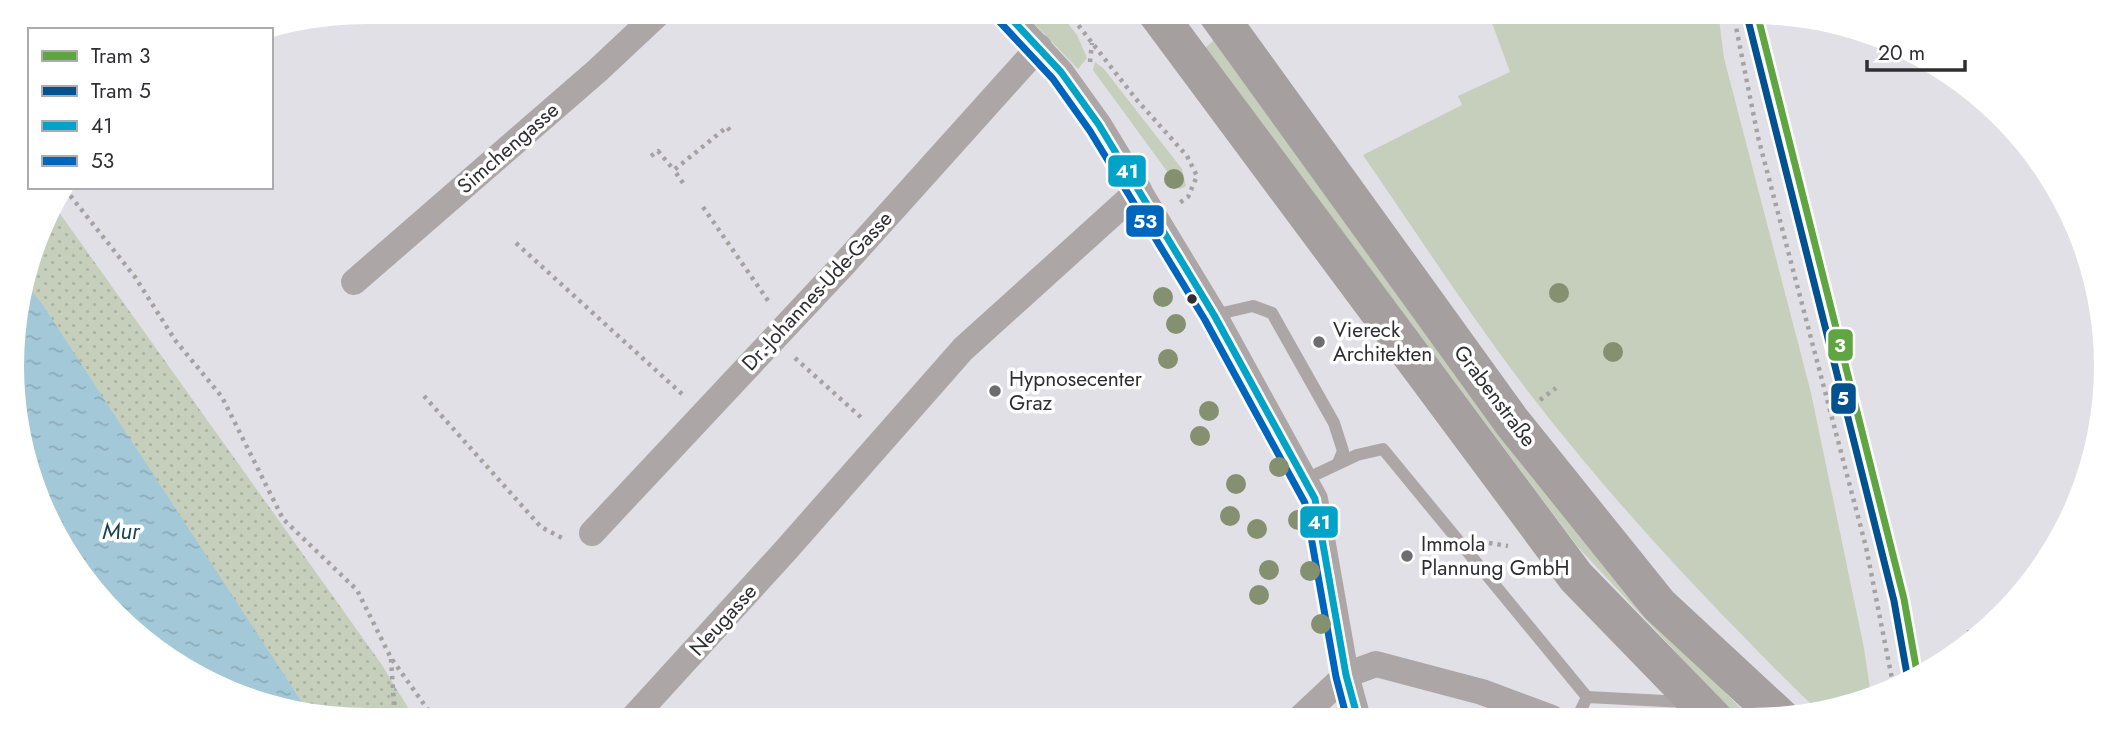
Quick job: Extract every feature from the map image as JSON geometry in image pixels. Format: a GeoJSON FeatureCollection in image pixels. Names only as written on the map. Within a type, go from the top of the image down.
{"type":"FeatureCollection","features":[{"type":"Feature","properties":{"kind":"main road","name":"Grabenstraße"},"geometry":{"type":"LineString","coordinates":[[1165,24],[1576,577],[1703,708]]}},
{"type":"Feature","properties":{"kind":"main road","name":"Grabenstraße"},"geometry":{"type":"LineString","coordinates":[[1225,24],[1530,444],[1659,605],[1770,708]]}},
{"type":"Feature","properties":{"kind":"street","name":"Simchengasse"},"geometry":{"type":"LineString","coordinates":[[354,282],[597,71],[647,24]]}},
{"type":"Feature","properties":{"kind":"street"},"geometry":{"type":"LineString","coordinates":[[1017,24],[1061,72],[1099,125],[1214,316],[1315,499],[1354,708]]}},
{"type":"Feature","properties":{"kind":"street","name":"Dr.-Johannes-Ude-Gasse"},"geometry":{"type":"LineString","coordinates":[[592,533],[780,332],[1039,47]]}},
{"type":"Feature","properties":{"kind":"street","name":"Neugasse"},"geometry":{"type":"LineString","coordinates":[[642,708],[962,349],[1139,190]]}},
{"type":"Feature","properties":{"kind":"street"},"geometry":{"type":"LineString","coordinates":[[1311,708],[1346,675],[1376,664],[1482,692],[1525,708]]}},
{"type":"Feature","properties":{"kind":"lane"},"geometry":{"type":"LineString","coordinates":[[1214,316],[1254,306],[1272,313],[1334,423],[1343,451],[1338,463]]}},
{"type":"Feature","properties":{"kind":"lane"},"geometry":{"type":"LineString","coordinates":[[1304,480],[1338,463],[1383,449],[1587,697],[1687,708]]}},
{"type":"Feature","properties":{"kind":"lane"},"geometry":{"type":"LineString","coordinates":[[1582,708],[1587,697]]}},
{"type":"Feature","properties":{"kind":"path"},"geometry":{"type":"LineString","coordinates":[[1077,24],[1136,99],[1187,156],[1197,176],[1188,197],[1179,204]]}},
{"type":"Feature","properties":{"kind":"path"},"geometry":{"type":"LineString","coordinates":[[1735,24],[1758,137],[1866,547],[1892,678]]}},
{"type":"Feature","properties":{"kind":"path"},"geometry":{"type":"LineString","coordinates":[[674,170],[727,127],[731,132]]}},
{"type":"Feature","properties":{"kind":"path"},"geometry":{"type":"LineString","coordinates":[[651,156],[658,151],[683,183]]}},
{"type":"Feature","properties":{"kind":"path"},"geometry":{"type":"LineString","coordinates":[[70,195],[135,277],[175,340],[222,397],[283,519],[357,590],[391,658],[427,708]]}},
{"type":"Feature","properties":{"kind":"path"},"geometry":{"type":"LineString","coordinates":[[703,207],[780,332],[884,438]]}},
{"type":"Feature","properties":{"kind":"path"},"geometry":{"type":"LineString","coordinates":[[516,243],[704,414]]}},
{"type":"Feature","properties":{"kind":"path"},"geometry":{"type":"LineString","coordinates":[[424,396],[541,527],[575,545],[592,533]]}},
{"type":"Feature","properties":{"kind":"path"},"geometry":{"type":"LineString","coordinates":[[391,658],[394,706]]}},
{"type":"Feature","properties":{"kind":"green space"},"geometry":{"type":"Polygon","coordinates":[[[1035,24],[1068,24],[1077,35],[1087,58],[1078,69],[1035,24]]]}},
{"type":"Feature","properties":{"kind":"green space"},"geometry":{"type":"Polygon","coordinates":[[[1492,24],[1720,24],[1724,58],[1811,393],[1870,687],[1811,704],[1705,597],[1598,478],[1530,394],[1363,155],[1462,105],[1458,96],[1510,72],[1492,24]]]}},
{"type":"Feature","properties":{"kind":"green space"},"geometry":{"type":"Polygon","coordinates":[[[1214,40],[1651,616],[1740,708],[1729,708],[1578,547],[1205,48],[1214,40]]]}},
{"type":"Feature","properties":{"kind":"green space"},"geometry":{"type":"Polygon","coordinates":[[[1095,62],[1104,69],[1182,169],[1186,186],[1180,189],[1093,70],[1095,62]]]}},
{"type":"Feature","properties":{"kind":"green space"},"geometry":{"type":"Polygon","coordinates":[[[60,214],[382,665],[408,708],[344,708],[302,702],[32,294],[43,257],[60,214]]]}},
{"type":"Feature","properties":{"kind":"water","name":"Mur"},"geometry":{"type":"Polygon","coordinates":[[[33,292],[302,702],[236,682],[176,651],[141,624],[109,592],[82,557],[60,518],[43,476],[27,411],[25,344],[33,292]]]}},
{"type":"Feature","properties":{"kind":"tram line","name":"5"},"geometry":{"type":"LineString","coordinates":[[1749,24],[1894,601],[1907,672]]}},
{"type":"Feature","properties":{"kind":"tram line","name":"3"},"geometry":{"type":"LineString","coordinates":[[1760,24],[1904,599],[1916,667]]}},
{"type":"Feature","properties":{"kind":"transit line","name":"53"},"geometry":{"type":"LineString","coordinates":[[1002,24],[1053,79],[1090,131],[1205,320],[1305,503],[1336,677],[1344,708]]}},
{"type":"Feature","properties":{"kind":"transit line","name":"41"},"geometry":{"type":"LineString","coordinates":[[1016,24],[1061,72],[1099,125],[1214,315],[1315,499],[1346,675],[1355,708]]}},
{"type":"Feature","properties":{"kind":"place","name":"Viereck Architekten"},"geometry":{"type":"Point","coordinates":[1319,342]}},
{"type":"Feature","properties":{"kind":"place","name":"Hypnosecenter Graz"},"geometry":{"type":"Point","coordinates":[995,391]}},
{"type":"Feature","properties":{"kind":"place","name":"Immola Plannung GmbH"},"geometry":{"type":"Point","coordinates":[1407,556]}}]}
